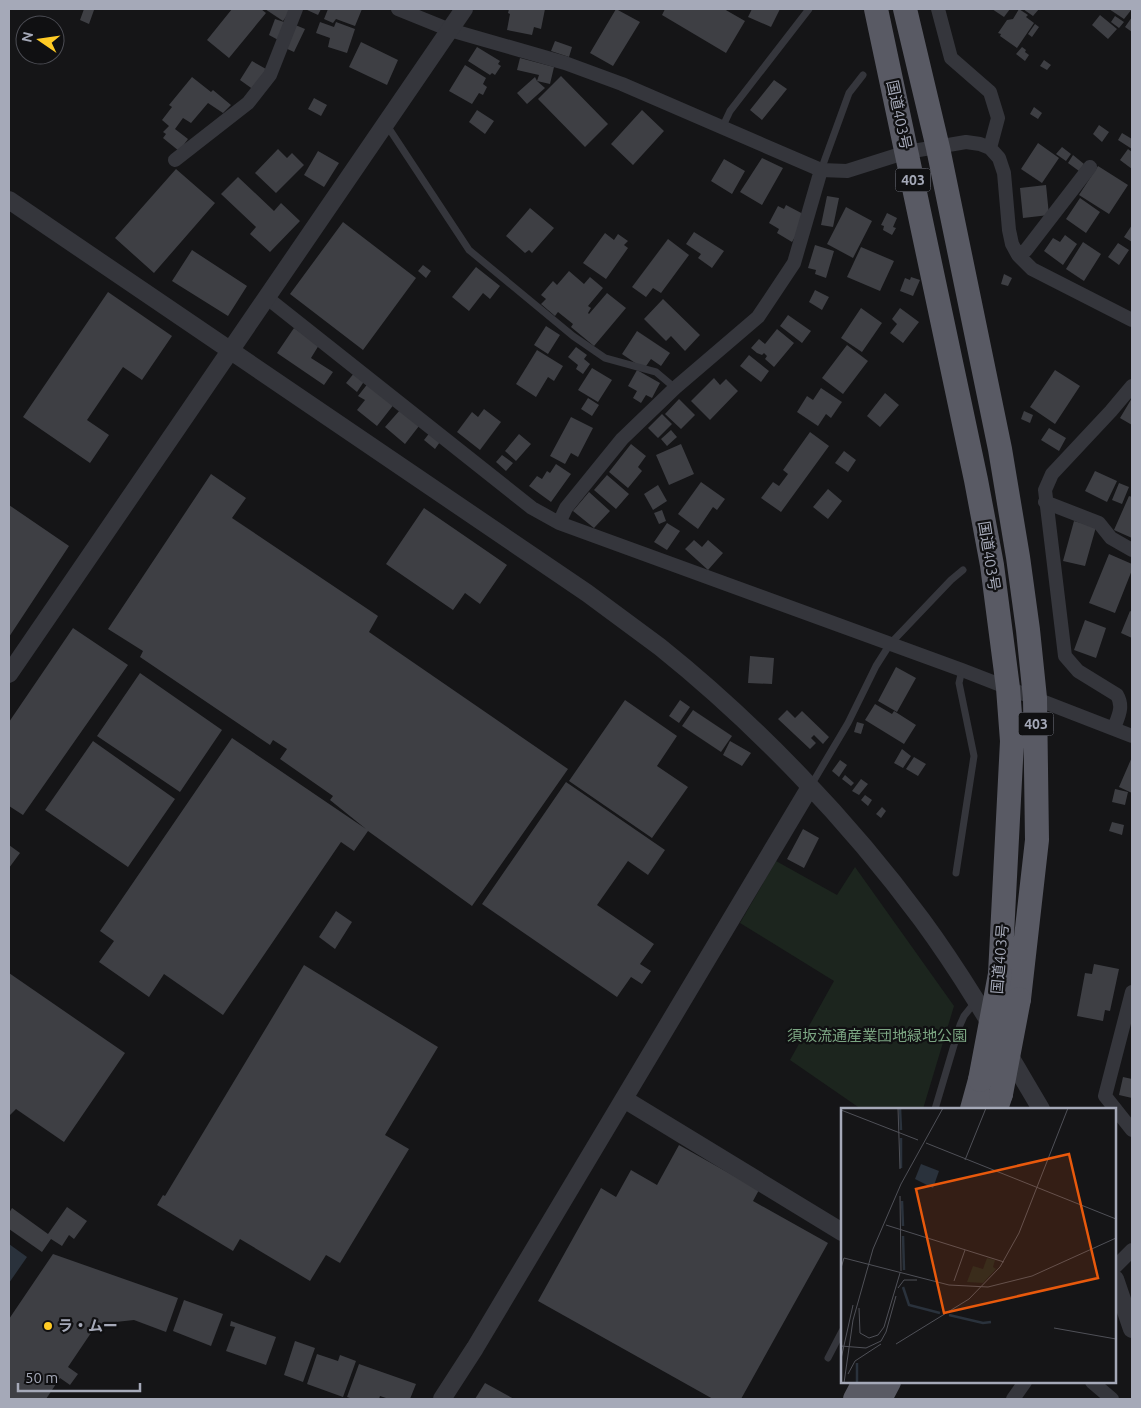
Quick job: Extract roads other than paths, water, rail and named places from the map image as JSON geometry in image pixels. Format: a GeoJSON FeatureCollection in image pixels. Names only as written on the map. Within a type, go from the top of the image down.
{"type":"FeatureCollection","features":[{"type":"Feature","properties":{"kind":"highway","name":"国道403号"},"geometry":{"type":"LineString","coordinates":[[876,9],[988,546],[1008,688],[1012,740],[1000,974],[980,1080],[972,1108]]}},
{"type":"Feature","properties":{"kind":"highway","name":"国道403号"},"geometry":{"type":"LineString","coordinates":[[905,9],[938,148],[1002,458],[1018,557],[1035,698],[1037,840],[1019,999],[998,1101]]}},
{"type":"Feature","properties":{"kind":"highway"},"geometry":{"type":"LineString","coordinates":[[855,1399],[863,1383]]}},
{"type":"Feature","properties":{"kind":"highway"},"geometry":{"type":"LineString","coordinates":[[880,1399],[888,1383]]}},
{"type":"Feature","properties":{"kind":"street"},"geometry":{"type":"LineString","coordinates":[[176,160],[248,103],[270,75],[296,9]]}},
{"type":"Feature","properties":{"kind":"street"},"geometry":{"type":"LineString","coordinates":[[398,9],[450,30],[565,63],[622,84],[820,170],[847,171],[907,152],[966,142],[990,148],[999,158],[1004,173],[1009,230],[1012,244],[1018,255],[1032,269],[1132,320]]}},
{"type":"Feature","properties":{"kind":"street"},"geometry":{"type":"LineString","coordinates":[[9,674],[464,9]]}},
{"type":"Feature","properties":{"kind":"street"},"geometry":{"type":"LineString","coordinates":[[938,9],[951,58],[990,92],[998,118],[990,148]]}},
{"type":"Feature","properties":{"kind":"street"},"geometry":{"type":"LineString","coordinates":[[1018,255],[1026,250],[1090,167]]}},
{"type":"Feature","properties":{"kind":"street"},"geometry":{"type":"LineString","coordinates":[[559,523],[566,508],[622,439],[675,388],[758,317],[794,263],[820,170]]}},
{"type":"Feature","properties":{"kind":"street"},"geometry":{"type":"LineString","coordinates":[[9,200],[571,582],[660,648],[706,687],[810,787],[847,826],[901,892],[976,1002],[1040,1108]]}},
{"type":"Feature","properties":{"kind":"street"},"geometry":{"type":"LineString","coordinates":[[266,297],[532,508],[559,523],[962,670],[1132,736]]}},
{"type":"Feature","properties":{"kind":"street"},"geometry":{"type":"LineString","coordinates":[[1114,728],[1121,709],[1118,695],[1078,671],[1065,656],[1045,490],[1052,474],[1111,412],[1132,386]]}},
{"type":"Feature","properties":{"kind":"street"},"geometry":{"type":"LineString","coordinates":[[1045,502],[1099,522],[1111,538],[1132,550]]}},
{"type":"Feature","properties":{"kind":"street"},"geometry":{"type":"LineString","coordinates":[[442,1399],[475,1348],[810,787]]}},
{"type":"Feature","properties":{"kind":"street"},"geometry":{"type":"LineString","coordinates":[[1115,1108],[1105,1096],[1132,992]]}},
{"type":"Feature","properties":{"kind":"street"},"geometry":{"type":"LineString","coordinates":[[624,1099],[841,1231]]}},
{"type":"Feature","properties":{"kind":"street"},"geometry":{"type":"LineString","coordinates":[[1116,1110],[1132,1130]]}},
{"type":"Feature","properties":{"kind":"street"},"geometry":{"type":"LineString","coordinates":[[1116,1266],[1121,1259],[1132,1250]]}},
{"type":"Feature","properties":{"kind":"street"},"geometry":{"type":"LineString","coordinates":[[1116,1282],[1132,1329]]}},
{"type":"Feature","properties":{"kind":"street"},"geometry":{"type":"LineString","coordinates":[[1013,1399],[1024,1383]]}},
{"type":"Feature","properties":{"kind":"street"},"geometry":{"type":"LineString","coordinates":[[1093,1383],[1112,1399]]}},
{"type":"Feature","properties":{"kind":"lane"},"geometry":{"type":"LineString","coordinates":[[722,128],[730,111],[809,9]]}},
{"type":"Feature","properties":{"kind":"lane"},"geometry":{"type":"LineString","coordinates":[[820,170],[850,93],[863,75]]}},
{"type":"Feature","properties":{"kind":"lane"},"geometry":{"type":"LineString","coordinates":[[386,124],[469,250],[573,336],[605,358],[656,372],[675,388]]}},
{"type":"Feature","properties":{"kind":"lane"},"geometry":{"type":"LineString","coordinates":[[810,787],[848,723],[876,666],[890,644],[950,580],[962,570]]}},
{"type":"Feature","properties":{"kind":"lane"},"geometry":{"type":"LineString","coordinates":[[956,873],[974,756],[959,683],[962,670]]}},
{"type":"Feature","properties":{"kind":"lane"},"geometry":{"type":"LineString","coordinates":[[935,1108],[960,1025],[964,1016],[976,1002]]}},
{"type":"Feature","properties":{"kind":"lane"},"geometry":{"type":"LineString","coordinates":[[828,1358],[841,1333]]}},
{"type":"Feature","properties":{"kind":"place","name":"ラ・ムー"},"geometry":{"type":"Point","coordinates":[48,1326]}},
{"type":"Feature","properties":{"kind":"park label","name":"須坂流通産業団地緑地公園"},"geometry":{"type":"Point","coordinates":[877,1036]}}]}
